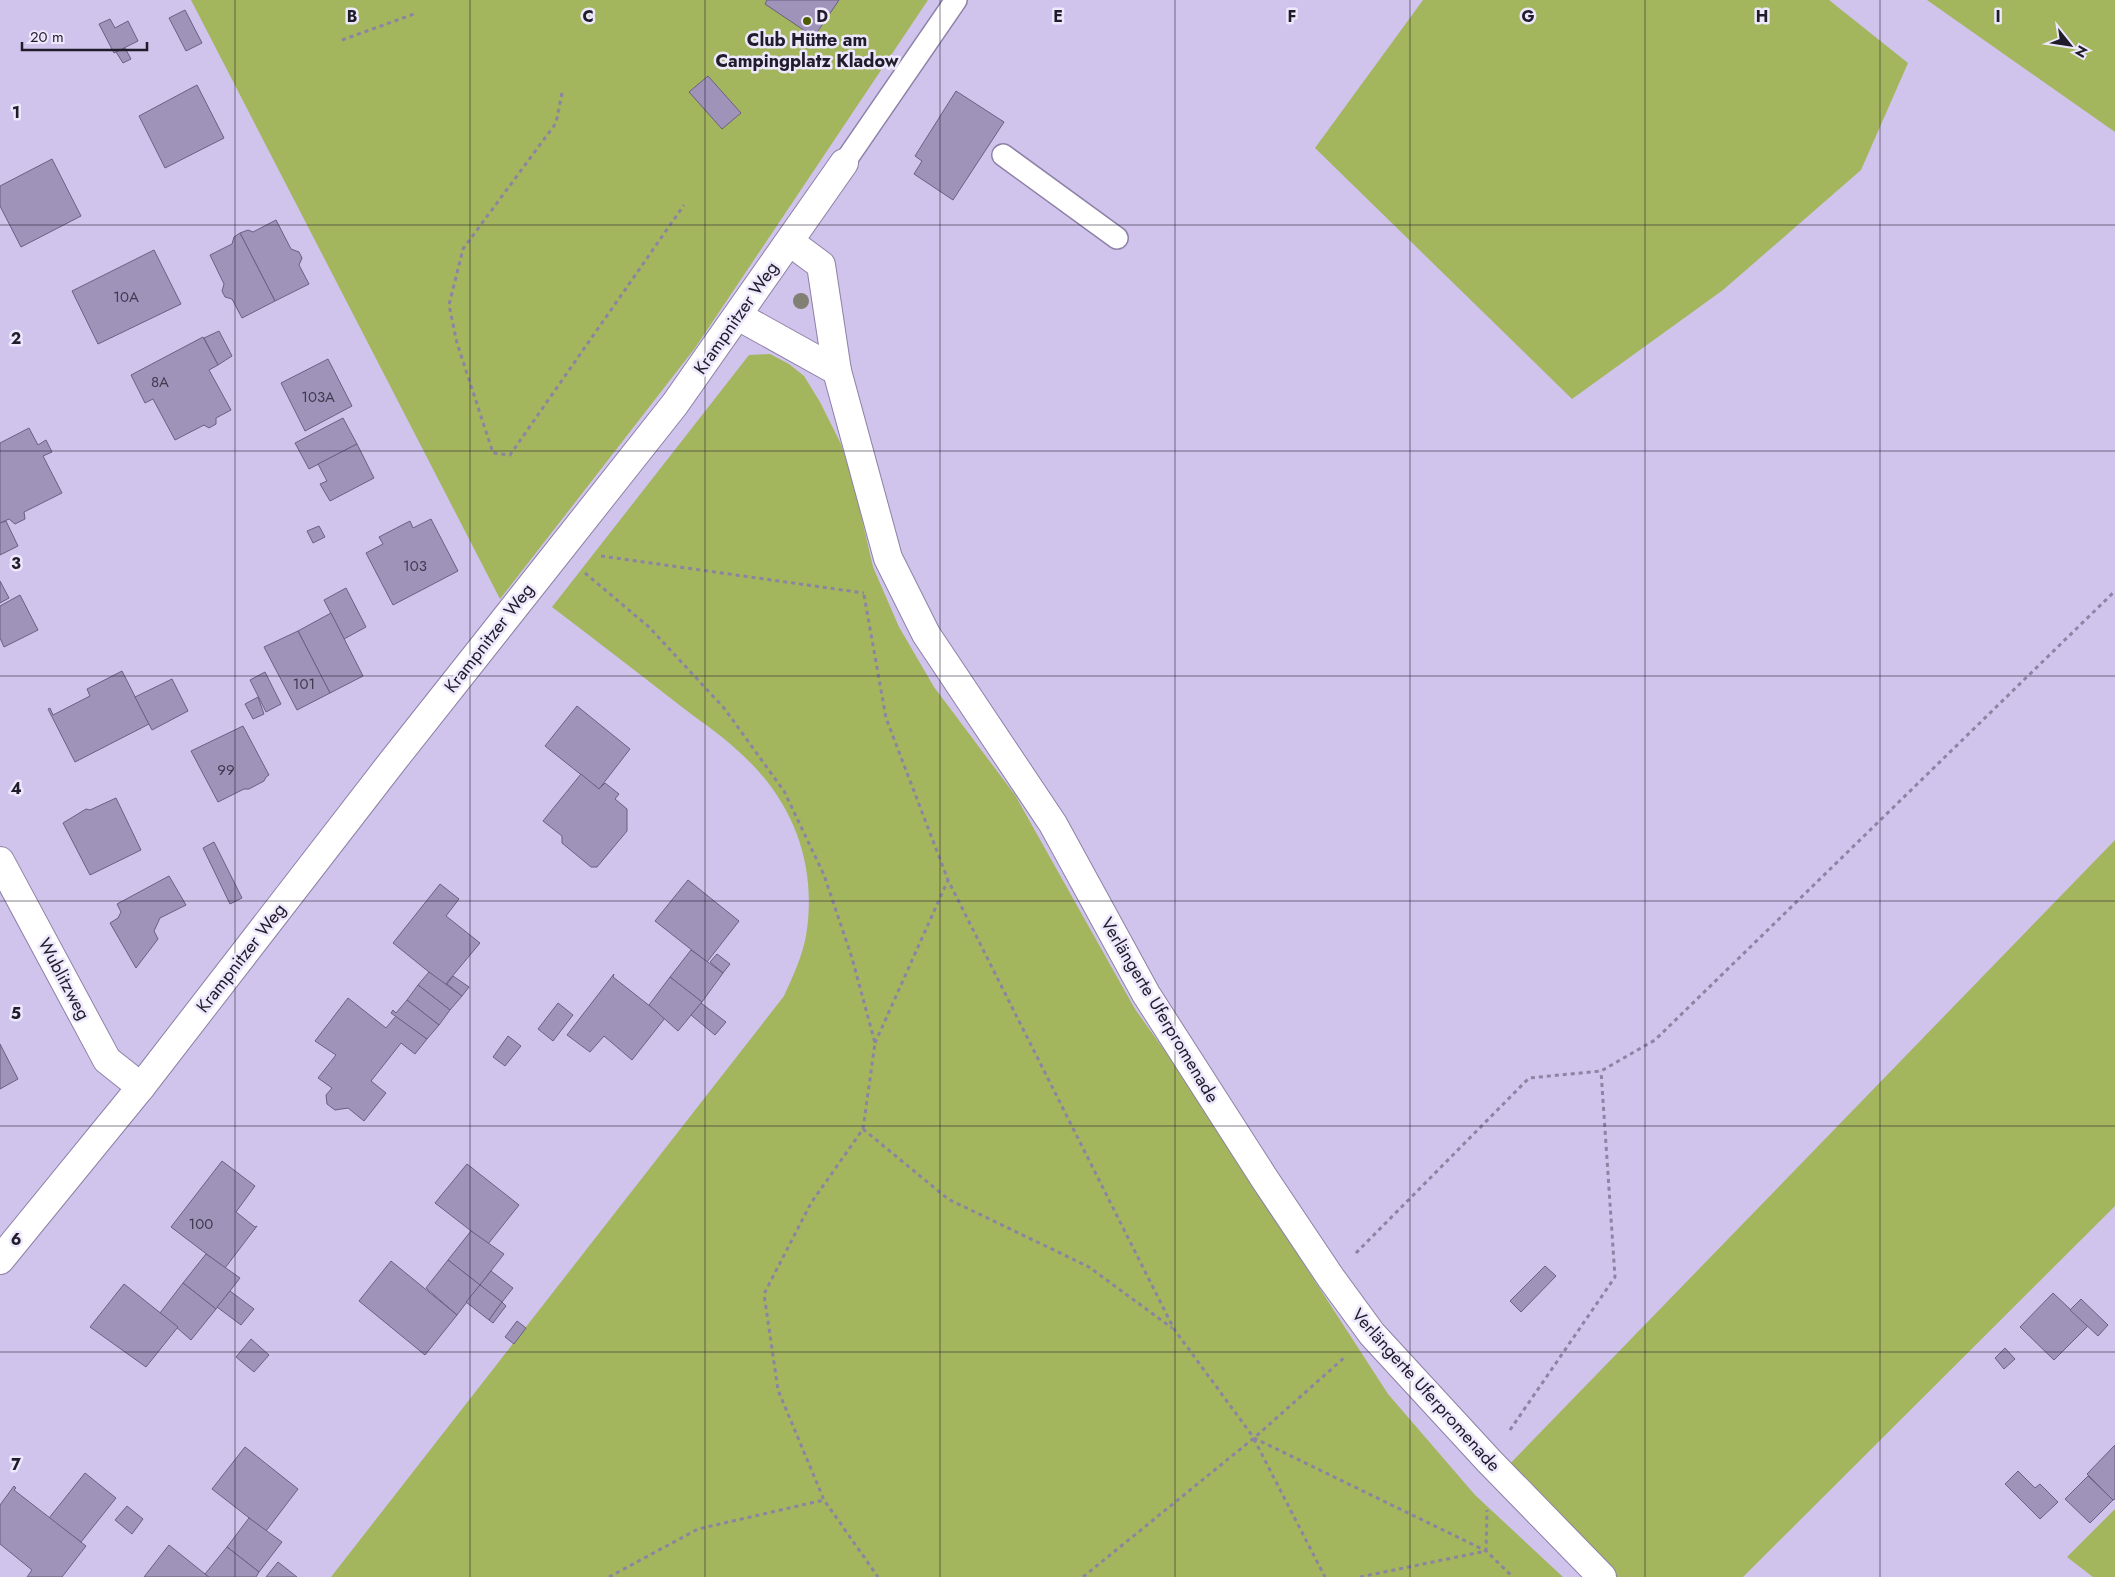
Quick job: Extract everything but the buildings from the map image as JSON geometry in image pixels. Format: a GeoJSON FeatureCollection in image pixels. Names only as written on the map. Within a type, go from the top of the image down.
{"type":"FeatureCollection","features":[{"type":"Feature","properties":{"kind":"street","name":"Krampnitzer Weg"},"geometry":{"type":"LineString","coordinates":[[0,1260],[141,1087],[558,550],[675,404],[844,163]]}},
{"type":"Feature","properties":{"kind":"street","name":"Verlängerte Uferpromenade"},"geometry":{"type":"LineString","coordinates":[[790,242],[821,265],[837,371],[888,558],[926,634],[1054,824],[1146,994],[1264,1178],[1331,1278],[1372,1334],[1489,1461],[1602,1577]]}},
{"type":"Feature","properties":{"kind":"street"},"geometry":{"type":"LineString","coordinates":[[738,316],[837,371]]}},
{"type":"Feature","properties":{"kind":"street","name":"Wublitzweg"},"geometry":{"type":"LineString","coordinates":[[0,860],[108,1060],[141,1087]]}},
{"type":"Feature","properties":{"kind":"lane","name":"Krampnitzer Weg"},"geometry":{"type":"LineString","coordinates":[[844,163],[956,0]]}},
{"type":"Feature","properties":{"kind":"lane"},"geometry":{"type":"LineString","coordinates":[[1003,155],[1117,238]]}},
{"type":"Feature","properties":{"kind":"path"},"geometry":{"type":"LineString","coordinates":[[342,40],[414,14]]}},
{"type":"Feature","properties":{"kind":"path"},"geometry":{"type":"LineString","coordinates":[[562,93],[556,123],[463,249],[449,305],[457,343],[493,453],[510,455],[684,205]]}},
{"type":"Feature","properties":{"kind":"path"},"geometry":{"type":"LineString","coordinates":[[558,550],[864,593]]}},
{"type":"Feature","properties":{"kind":"path"},"geometry":{"type":"LineString","coordinates":[[558,550],[649,627],[724,708],[784,791],[824,875],[852,958],[875,1043]]}},
{"type":"Feature","properties":{"kind":"path"},"geometry":{"type":"LineString","coordinates":[[862,584],[886,718],[948,880],[1174,1329],[1254,1438],[1324,1577]]}},
{"type":"Feature","properties":{"kind":"path"},"geometry":{"type":"LineString","coordinates":[[1331,1278],[1529,1078],[1601,1071],[1655,1040],[2115,591]]}},
{"type":"Feature","properties":{"kind":"path"},"geometry":{"type":"LineString","coordinates":[[878,1577],[824,1500],[778,1390],[764,1294],[811,1204],[863,1129],[875,1043],[948,880]]}},
{"type":"Feature","properties":{"kind":"path"},"geometry":{"type":"LineString","coordinates":[[1486,1552],[1489,1461],[1615,1277],[1601,1071]]}},
{"type":"Feature","properties":{"kind":"path"},"geometry":{"type":"LineString","coordinates":[[863,1129],[948,1199],[1089,1267],[1174,1329]]}},
{"type":"Feature","properties":{"kind":"path"},"geometry":{"type":"LineString","coordinates":[[1083,1577],[1254,1438],[1372,1334]]}},
{"type":"Feature","properties":{"kind":"path"},"geometry":{"type":"LineString","coordinates":[[1254,1438],[1486,1552],[1513,1577]]}},
{"type":"Feature","properties":{"kind":"path"},"geometry":{"type":"LineString","coordinates":[[609,1577],[698,1529],[824,1500]]}},
{"type":"Feature","properties":{"kind":"path"},"geometry":{"type":"LineString","coordinates":[[1360,1577],[1486,1552]]}},
{"type":"Feature","properties":{"kind":"green space"},"geometry":{"type":"Polygon","coordinates":[[[191,0],[928,0],[695,348],[500,599],[191,0]]]}},
{"type":"Feature","properties":{"kind":"green space"},"geometry":{"type":"Polygon","coordinates":[[[1423,0],[1829,0],[1908,63],[1861,170],[1723,290],[1572,399],[1315,148],[1423,0]]]}},
{"type":"Feature","properties":{"kind":"green space"},"geometry":{"type":"Polygon","coordinates":[[[1927,0],[2115,0],[2115,132],[1927,0]]]}},
{"type":"Feature","properties":{"kind":"green space"},"geometry":{"type":"Polygon","coordinates":[[[770,354],[789,364],[804,376],[820,402],[841,444],[854,485],[873,567],[899,627],[934,687],[1015,795],[1135,1009],[1177,1068],[1388,1394],[1475,1495],[1563,1577],[331,1577],[784,996],[800,959],[806,936],[809,909],[808,883],[804,858],[797,834],[773,789],[756,769],[723,738],[552,607],[749,355],[770,354]]]}},
{"type":"Feature","properties":{"kind":"green space"},"geometry":{"type":"Polygon","coordinates":[[[2115,840],[2115,1206],[1743,1577],[1616,1577],[1503,1471],[2115,840]]]}},
{"type":"Feature","properties":{"kind":"green space"},"geometry":{"type":"Polygon","coordinates":[[[2115,1509],[2115,1577],[2093,1577],[2067,1557],[2115,1509]]]}},
{"type":"Feature","properties":{"kind":"place","name":"Club Hütte am Campingplatz Kladow"},"geometry":{"type":"Point","coordinates":[807,21]}}]}
